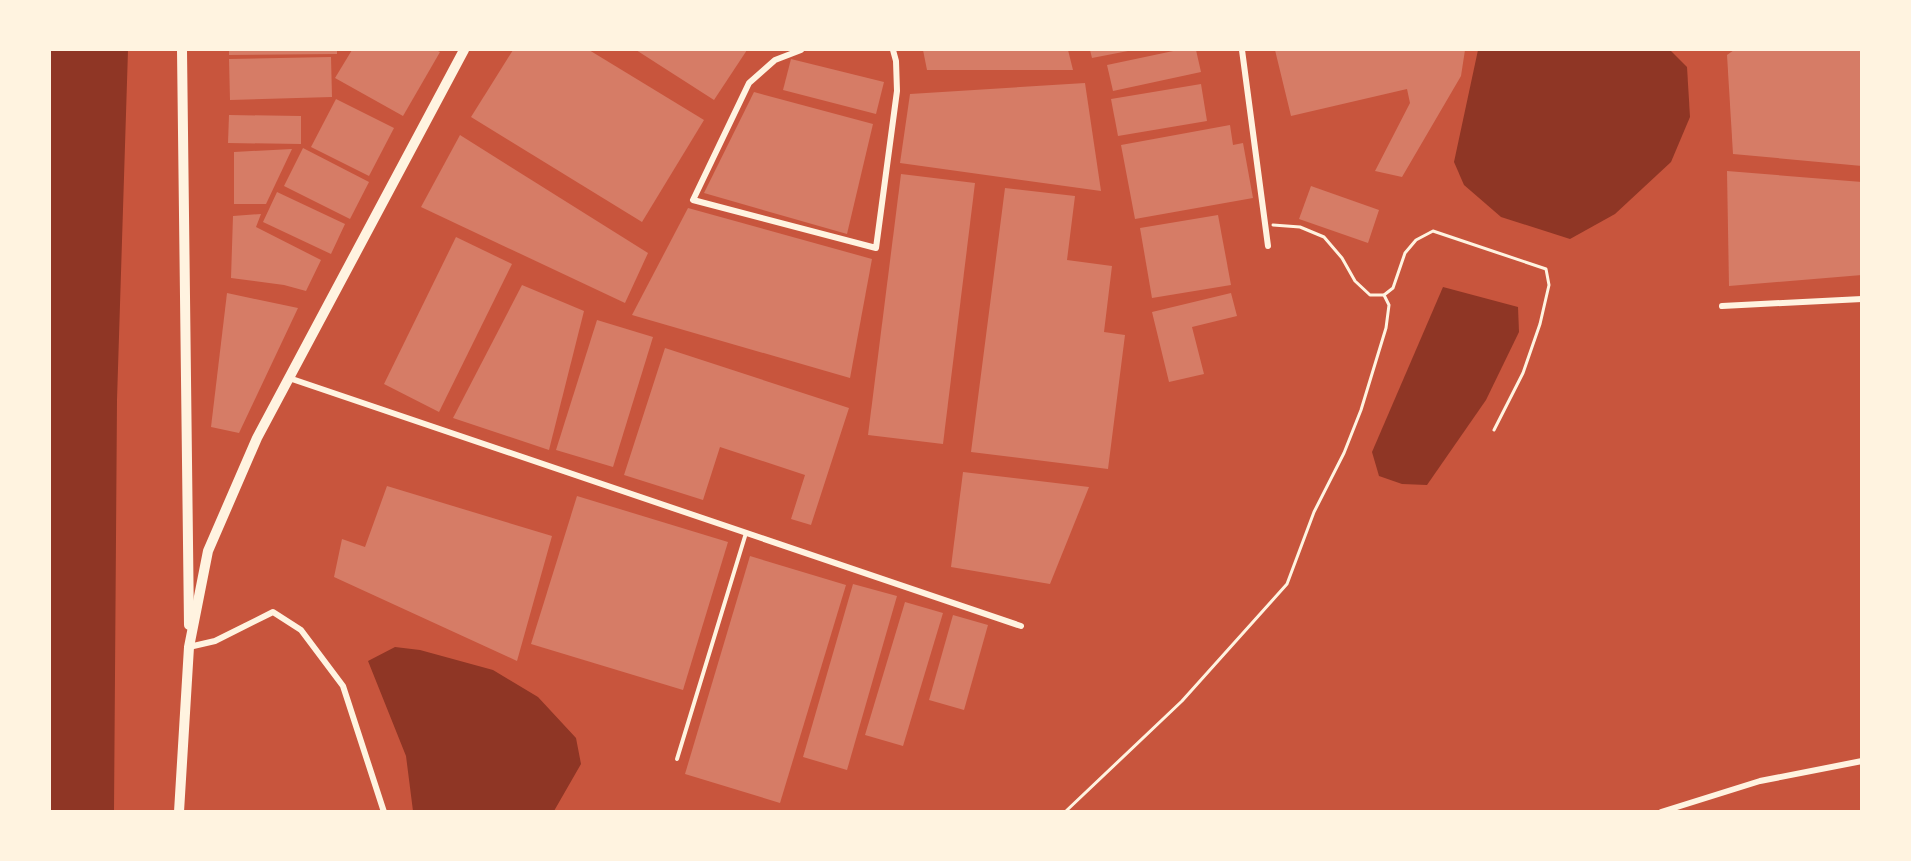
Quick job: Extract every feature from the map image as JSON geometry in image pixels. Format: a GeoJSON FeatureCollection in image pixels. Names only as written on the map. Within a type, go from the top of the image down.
{"type":"FeatureCollection","features":[{"type":"Feature","properties":{"kind":"main road"},"geometry":{"type":"LineString","coordinates":[[179,812],[189,647],[182,50]]}},
{"type":"Feature","properties":{"kind":"main road"},"geometry":{"type":"LineString","coordinates":[[189,647],[208,551],[257,438],[464,50]]}},
{"type":"Feature","properties":{"kind":"street"},"geometry":{"type":"LineString","coordinates":[[801,50],[775,60],[749,83],[693,200],[876,248],[897,91],[897,61],[892,50]]}},
{"type":"Feature","properties":{"kind":"street"},"geometry":{"type":"LineString","coordinates":[[1242,50],[1268,246]]}},
{"type":"Feature","properties":{"kind":"street"},"geometry":{"type":"LineString","coordinates":[[1722,306],[1862,299]]}},
{"type":"Feature","properties":{"kind":"street"},"geometry":{"type":"LineString","coordinates":[[289,378],[1021,626]]}},
{"type":"Feature","properties":{"kind":"street"},"geometry":{"type":"LineString","coordinates":[[189,647],[215,641],[273,612],[301,630],[343,686],[384,812]]}},
{"type":"Feature","properties":{"kind":"street"},"geometry":{"type":"LineString","coordinates":[[1661,812],[1760,781],[1862,761]]}},
{"type":"Feature","properties":{"kind":"lane"},"geometry":{"type":"LineString","coordinates":[[677,759],[746,533]]}},
{"type":"Feature","properties":{"kind":"path"},"geometry":{"type":"LineString","coordinates":[[1266,225],[1300,227],[1324,237],[1342,258],[1355,281],[1370,295],[1384,295],[1393,288],[1405,253],[1416,240],[1433,231],[1546,269],[1550,285],[1540,324],[1523,373],[1494,430]]}},
{"type":"Feature","properties":{"kind":"path"},"geometry":{"type":"LineString","coordinates":[[1065,812],[1182,701],[1287,584],[1314,512],[1344,453],[1361,410],[1386,328],[1389,304],[1384,295]]}},
{"type":"Feature","properties":{"kind":"shaded area"},"geometry":{"type":"Polygon","coordinates":[[[50,50],[128,50],[117,400],[114,811],[50,811],[50,50]]]}},
{"type":"Feature","properties":{"kind":"shaded area"},"geometry":{"type":"Polygon","coordinates":[[[1478,50],[1670,50],[1687,67],[1690,117],[1671,162],[1615,214],[1570,239],[1501,217],[1464,185],[1454,162],[1478,50]]]}},
{"type":"Feature","properties":{"kind":"shaded area"},"geometry":{"type":"Polygon","coordinates":[[[1443,287],[1518,307],[1519,332],[1486,400],[1427,485],[1402,484],[1379,476],[1372,452],[1443,287]]]}},
{"type":"Feature","properties":{"kind":"shaded area"},"geometry":{"type":"Polygon","coordinates":[[[395,647],[420,650],[493,670],[538,697],[576,738],[581,764],[554,811],[413,811],[406,756],[368,661],[395,647]]]}},
{"type":"Feature","properties":{"kind":"building"},"geometry":{"type":"Polygon","coordinates":[[[229,50],[337,50],[337,54],[229,55],[229,50]]]}},
{"type":"Feature","properties":{"kind":"building"},"geometry":{"type":"Polygon","coordinates":[[[352,50],[436,50],[440,52],[403,116],[335,78],[352,50]]]}},
{"type":"Feature","properties":{"kind":"building"},"geometry":{"type":"Polygon","coordinates":[[[513,50],[589,50],[704,120],[642,222],[471,117],[513,50]]]}},
{"type":"Feature","properties":{"kind":"building"},"geometry":{"type":"Polygon","coordinates":[[[636,50],[747,50],[714,100],[636,50]]]}},
{"type":"Feature","properties":{"kind":"building"},"geometry":{"type":"Polygon","coordinates":[[[923,50],[1068,50],[1073,70],[927,70],[923,50]]]}},
{"type":"Feature","properties":{"kind":"building"},"geometry":{"type":"Polygon","coordinates":[[[1090,50],[1128,50],[1128,51],[1092,58],[1090,50]]]}},
{"type":"Feature","properties":{"kind":"building"},"geometry":{"type":"Polygon","coordinates":[[[1178,50],[1196,50],[1201,72],[1113,91],[1107,65],[1178,50]]]}},
{"type":"Feature","properties":{"kind":"building"},"geometry":{"type":"Polygon","coordinates":[[[1275,50],[1465,50],[1461,76],[1402,177],[1375,171],[1410,103],[1407,89],[1291,116],[1275,50]]]}},
{"type":"Feature","properties":{"kind":"building"},"geometry":{"type":"Polygon","coordinates":[[[1734,50],[1862,50],[1862,166],[1733,154],[1727,55],[1734,50]]]}},
{"type":"Feature","properties":{"kind":"building"},"geometry":{"type":"Polygon","coordinates":[[[331,57],[332,97],[230,100],[229,59],[331,57]]]}},
{"type":"Feature","properties":{"kind":"building"},"geometry":{"type":"Polygon","coordinates":[[[791,59],[884,82],[876,114],[783,90],[791,59]]]}},
{"type":"Feature","properties":{"kind":"building"},"geometry":{"type":"Polygon","coordinates":[[[1085,83],[1101,191],[900,163],[910,94],[1085,83]]]}},
{"type":"Feature","properties":{"kind":"building"},"geometry":{"type":"Polygon","coordinates":[[[1201,84],[1207,121],[1118,136],[1111,99],[1201,84]]]}},
{"type":"Feature","properties":{"kind":"building"},"geometry":{"type":"Polygon","coordinates":[[[754,92],[873,124],[847,234],[704,193],[754,92]]]}},
{"type":"Feature","properties":{"kind":"building"},"geometry":{"type":"Polygon","coordinates":[[[336,99],[394,128],[369,176],[311,147],[336,99]]]}},
{"type":"Feature","properties":{"kind":"building"},"geometry":{"type":"Polygon","coordinates":[[[229,115],[301,116],[301,144],[228,143],[229,115]]]}},
{"type":"Feature","properties":{"kind":"building"},"geometry":{"type":"Polygon","coordinates":[[[1230,125],[1233,145],[1243,143],[1253,198],[1135,219],[1121,145],[1230,125]]]}},
{"type":"Feature","properties":{"kind":"building"},"geometry":{"type":"Polygon","coordinates":[[[460,135],[648,253],[625,303],[421,207],[460,135]]]}},
{"type":"Feature","properties":{"kind":"building"},"geometry":{"type":"Polygon","coordinates":[[[303,148],[369,182],[350,219],[284,186],[303,148]]]}},
{"type":"Feature","properties":{"kind":"building"},"geometry":{"type":"Polygon","coordinates":[[[292,149],[266,204],[234,204],[234,152],[292,149]]]}},
{"type":"Feature","properties":{"kind":"building"},"geometry":{"type":"Polygon","coordinates":[[[1727,171],[1862,182],[1862,275],[1729,286],[1727,171]]]}},
{"type":"Feature","properties":{"kind":"building"},"geometry":{"type":"Polygon","coordinates":[[[901,174],[975,183],[943,444],[868,435],[901,174]]]}},
{"type":"Feature","properties":{"kind":"building"},"geometry":{"type":"Polygon","coordinates":[[[1311,186],[1379,210],[1368,243],[1299,219],[1311,186]]]}},
{"type":"Feature","properties":{"kind":"building"},"geometry":{"type":"Polygon","coordinates":[[[1005,188],[1075,196],[1067,260],[1112,266],[1104,332],[1125,335],[1108,469],[971,452],[1005,188]]]}},
{"type":"Feature","properties":{"kind":"building"},"geometry":{"type":"Polygon","coordinates":[[[277,192],[345,224],[331,254],[263,222],[277,192]]]}},
{"type":"Feature","properties":{"kind":"building"},"geometry":{"type":"Polygon","coordinates":[[[688,208],[872,259],[850,378],[632,315],[688,208]]]}},
{"type":"Feature","properties":{"kind":"building"},"geometry":{"type":"Polygon","coordinates":[[[261,214],[256,227],[321,260],[306,291],[284,285],[231,278],[233,216],[261,214]]]}},
{"type":"Feature","properties":{"kind":"building"},"geometry":{"type":"Polygon","coordinates":[[[1218,215],[1231,285],[1152,298],[1140,228],[1218,215]]]}},
{"type":"Feature","properties":{"kind":"building"},"geometry":{"type":"Polygon","coordinates":[[[456,237],[512,264],[439,412],[384,384],[456,237]]]}},
{"type":"Feature","properties":{"kind":"building"},"geometry":{"type":"Polygon","coordinates":[[[522,285],[584,311],[549,450],[453,418],[522,285]]]}},
{"type":"Feature","properties":{"kind":"building"},"geometry":{"type":"Polygon","coordinates":[[[227,293],[298,308],[239,433],[211,427],[227,293]]]}},
{"type":"Feature","properties":{"kind":"building"},"geometry":{"type":"Polygon","coordinates":[[[1231,293],[1237,316],[1192,327],[1204,374],[1169,382],[1152,312],[1231,293]]]}},
{"type":"Feature","properties":{"kind":"building"},"geometry":{"type":"Polygon","coordinates":[[[597,320],[653,337],[613,467],[556,450],[597,320]]]}},
{"type":"Feature","properties":{"kind":"building"},"geometry":{"type":"Polygon","coordinates":[[[665,348],[849,408],[811,525],[791,519],[805,475],[720,447],[703,500],[624,475],[665,348]]]}},
{"type":"Feature","properties":{"kind":"building"},"geometry":{"type":"Polygon","coordinates":[[[963,472],[1089,487],[1050,584],[951,567],[963,472]]]}},
{"type":"Feature","properties":{"kind":"building"},"geometry":{"type":"Polygon","coordinates":[[[387,486],[552,536],[517,661],[334,577],[342,539],[365,547],[387,486]]]}},
{"type":"Feature","properties":{"kind":"building"},"geometry":{"type":"Polygon","coordinates":[[[577,496],[728,542],[683,690],[531,644],[577,496]]]}},
{"type":"Feature","properties":{"kind":"building"},"geometry":{"type":"Polygon","coordinates":[[[750,556],[846,585],[780,803],[685,774],[750,556]]]}},
{"type":"Feature","properties":{"kind":"building"},"geometry":{"type":"Polygon","coordinates":[[[853,584],[897,596],[847,770],[803,757],[853,584]]]}},
{"type":"Feature","properties":{"kind":"building"},"geometry":{"type":"Polygon","coordinates":[[[905,602],[943,613],[903,746],[865,735],[905,602]]]}},
{"type":"Feature","properties":{"kind":"building"},"geometry":{"type":"Polygon","coordinates":[[[953,615],[988,625],[964,710],[929,700],[953,615]]]}}]}
